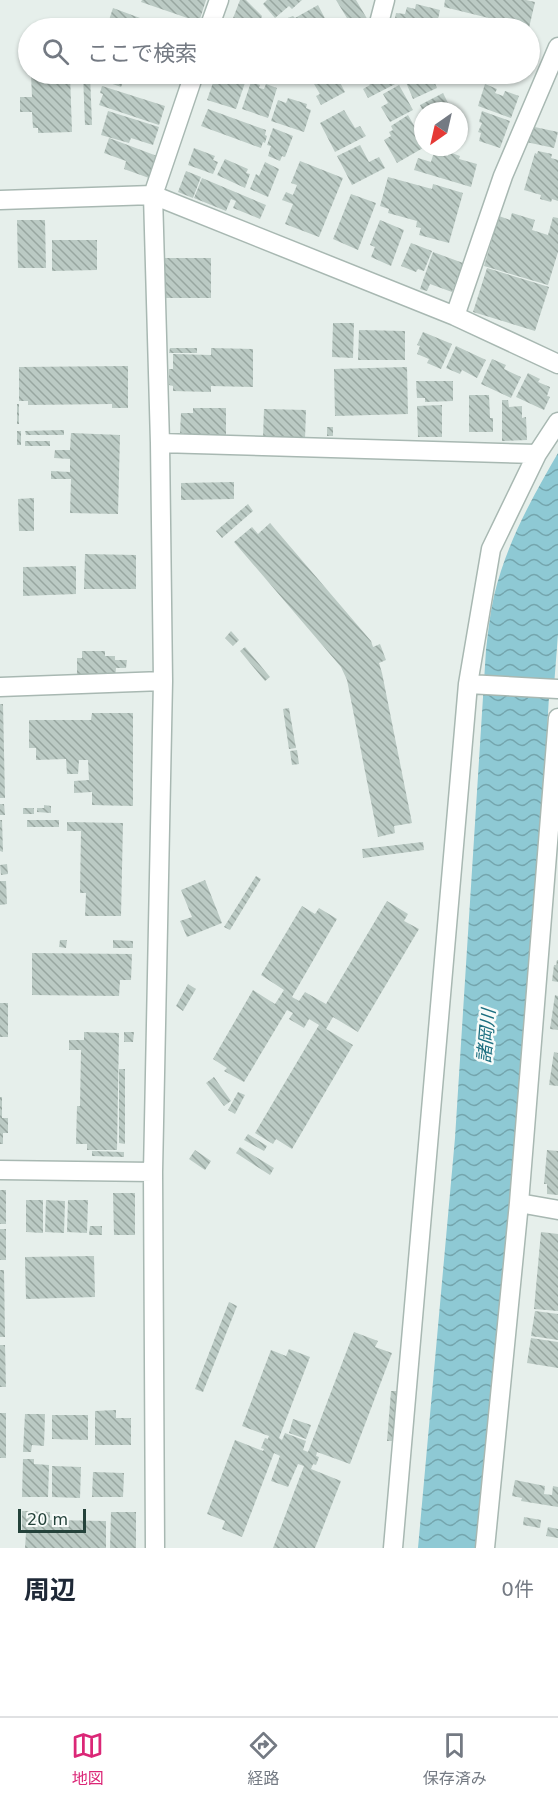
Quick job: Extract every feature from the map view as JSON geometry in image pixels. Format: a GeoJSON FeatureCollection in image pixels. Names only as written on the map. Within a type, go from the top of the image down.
{"type":"FeatureCollection","features":[{"type":"Feature","properties":{"kind":"street"},"geometry":{"type":"LineString","coordinates":[[213,18],[219,0]]}},
{"type":"Feature","properties":{"kind":"street"},"geometry":{"type":"LineString","coordinates":[[380,18],[385,0]]}},
{"type":"Feature","properties":{"kind":"street"},"geometry":{"type":"LineString","coordinates":[[455,316],[503,176],[558,47]]}},
{"type":"Feature","properties":{"kind":"street"},"geometry":{"type":"LineString","coordinates":[[155,1548],[153,1172],[163,681],[160,443],[153,195],[191,84]]}},
{"type":"Feature","properties":{"kind":"street"},"geometry":{"type":"LineString","coordinates":[[0,201],[153,195],[455,316],[558,363]]}},
{"type":"Feature","properties":{"kind":"street"},"geometry":{"type":"LineString","coordinates":[[393,1548],[468,684],[491,549],[537,454],[558,422]]}},
{"type":"Feature","properties":{"kind":"street"},"geometry":{"type":"LineString","coordinates":[[160,443],[537,454]]}},
{"type":"Feature","properties":{"kind":"street"},"geometry":{"type":"LineString","coordinates":[[0,687],[163,681]]}},
{"type":"Feature","properties":{"kind":"street"},"geometry":{"type":"LineString","coordinates":[[468,684],[558,689]]}},
{"type":"Feature","properties":{"kind":"street"},"geometry":{"type":"LineString","coordinates":[[485,1548],[519,1203],[558,718]]}},
{"type":"Feature","properties":{"kind":"street"},"geometry":{"type":"LineString","coordinates":[[0,1170],[153,1172]]}},
{"type":"Feature","properties":{"kind":"street"},"geometry":{"type":"LineString","coordinates":[[519,1203],[558,1210]]}},
{"type":"Feature","properties":{"kind":"water","name":"諸岡川"},"geometry":{"type":"Polygon","coordinates":[[[558,453],[558,634],[554,686],[549,697],[530,1005],[485,1548],[418,1548],[455,1138],[488,629],[494,596],[505,558],[529,504],[558,453]]]}},
{"type":"Feature","properties":{"kind":"building"},"geometry":{"type":"Polygon","coordinates":[[[142,0],[206,0],[200,18],[187,18],[141,2],[142,0]]]}},
{"type":"Feature","properties":{"kind":"building"},"geometry":{"type":"Polygon","coordinates":[[[240,0],[246,0],[262,16],[262,18],[233,18],[240,0]]]}},
{"type":"Feature","properties":{"kind":"building"},"geometry":{"type":"Polygon","coordinates":[[[267,0],[302,0],[292,9],[289,6],[275,18],[263,4],[267,0]]]}},
{"type":"Feature","properties":{"kind":"building"},"geometry":{"type":"Polygon","coordinates":[[[336,0],[356,0],[367,18],[347,18],[336,0]]]}},
{"type":"Feature","properties":{"kind":"building"},"geometry":{"type":"Polygon","coordinates":[[[445,0],[535,2],[531,18],[489,18],[444,7],[445,0]]]}},
{"type":"Feature","properties":{"kind":"building"},"geometry":{"type":"Polygon","coordinates":[[[416,4],[440,10],[438,18],[395,18],[396,13],[405,14],[407,7],[415,9],[416,4]]]}},
{"type":"Feature","properties":{"kind":"building"},"geometry":{"type":"Polygon","coordinates":[[[318,5],[325,18],[295,18],[318,5]]]}},
{"type":"Feature","properties":{"kind":"building"},"geometry":{"type":"Polygon","coordinates":[[[113,8],[140,18],[110,18],[113,8]]]}},
{"type":"Feature","properties":{"kind":"building"},"geometry":{"type":"Polygon","coordinates":[[[31,84],[70,84],[72,132],[38,133],[38,128],[33,128],[32,112],[20,112],[20,97],[32,97],[31,84]]]}},
{"type":"Feature","properties":{"kind":"building"},"geometry":{"type":"Polygon","coordinates":[[[83,84],[90,84],[92,125],[85,125],[83,84]]]}},
{"type":"Feature","properties":{"kind":"building"},"geometry":{"type":"Polygon","coordinates":[[[213,84],[245,84],[236,109],[207,100],[213,84]]]}},
{"type":"Feature","properties":{"kind":"building"},"geometry":{"type":"Polygon","coordinates":[[[250,84],[260,85],[259,88],[264,89],[266,84],[277,88],[268,118],[242,109],[250,84]]]}},
{"type":"Feature","properties":{"kind":"building"},"geometry":{"type":"Polygon","coordinates":[[[314,84],[341,84],[345,92],[321,105],[316,96],[320,94],[314,84]]]}},
{"type":"Feature","properties":{"kind":"building"},"geometry":{"type":"Polygon","coordinates":[[[395,84],[368,98],[363,89],[370,85],[395,84]]]}},
{"type":"Feature","properties":{"kind":"building"},"geometry":{"type":"Polygon","coordinates":[[[407,84],[435,84],[437,88],[413,99],[407,84]]]}},
{"type":"Feature","properties":{"kind":"building"},"geometry":{"type":"Polygon","coordinates":[[[485,84],[497,89],[495,93],[503,96],[505,91],[519,96],[511,118],[478,106],[485,84]]]}},
{"type":"Feature","properties":{"kind":"building"},"geometry":{"type":"Polygon","coordinates":[[[399,85],[413,110],[390,122],[381,107],[388,103],[383,94],[399,85]]]}},
{"type":"Feature","properties":{"kind":"building"},"geometry":{"type":"Polygon","coordinates":[[[102,86],[165,106],[159,125],[99,105],[103,94],[100,93],[102,86]]]}},
{"type":"Feature","properties":{"kind":"building"},"geometry":{"type":"Polygon","coordinates":[[[443,93],[448,102],[426,102],[443,93]]]}},
{"type":"Feature","properties":{"kind":"building"},"geometry":{"type":"Polygon","coordinates":[[[288,98],[307,104],[306,108],[311,110],[304,132],[271,121],[278,100],[286,103],[288,98]]]}},
{"type":"Feature","properties":{"kind":"building"},"geometry":{"type":"Polygon","coordinates":[[[208,109],[266,130],[265,143],[263,142],[261,148],[201,126],[208,109]]]}},
{"type":"Feature","properties":{"kind":"building"},"geometry":{"type":"Polygon","coordinates":[[[344,110],[355,128],[360,126],[366,136],[335,152],[320,123],[344,110]]]}},
{"type":"Feature","properties":{"kind":"building"},"geometry":{"type":"Polygon","coordinates":[[[108,111],[159,127],[153,145],[131,138],[129,143],[101,135],[108,111]]]}},
{"type":"Feature","properties":{"kind":"building"},"geometry":{"type":"Polygon","coordinates":[[[482,111],[510,121],[500,148],[479,141],[481,133],[478,132],[482,123],[479,122],[482,111]]]}},
{"type":"Feature","properties":{"kind":"building"},"geometry":{"type":"Polygon","coordinates":[[[408,115],[414,125],[414,153],[397,163],[384,140],[391,136],[389,132],[393,130],[391,126],[408,115]]]}},
{"type":"Feature","properties":{"kind":"building"},"geometry":{"type":"Polygon","coordinates":[[[530,126],[558,132],[554,148],[526,142],[530,126]]]}},
{"type":"Feature","properties":{"kind":"building"},"geometry":{"type":"Polygon","coordinates":[[[273,128],[293,136],[285,157],[282,156],[280,161],[268,156],[271,146],[267,145],[273,128]]]}},
{"type":"Feature","properties":{"kind":"building"},"geometry":{"type":"Polygon","coordinates":[[[109,138],[157,156],[149,178],[124,169],[126,161],[104,153],[109,138]]]}},
{"type":"Feature","properties":{"kind":"building"},"geometry":{"type":"Polygon","coordinates":[[[360,145],[369,162],[379,157],[385,168],[352,185],[337,156],[360,145]]]}},
{"type":"Feature","properties":{"kind":"building"},"geometry":{"type":"Polygon","coordinates":[[[194,148],[215,156],[213,160],[218,162],[213,174],[188,165],[194,148]]]}},
{"type":"Feature","properties":{"kind":"building"},"geometry":{"type":"Polygon","coordinates":[[[538,151],[552,154],[551,158],[558,160],[558,201],[540,199],[541,195],[524,190],[535,153],[537,154],[538,151]]]}},
{"type":"Feature","properties":{"kind":"building"},"geometry":{"type":"Polygon","coordinates":[[[433,156],[460,156],[459,159],[477,164],[471,187],[414,170],[418,158],[431,162],[433,156]]]}},
{"type":"Feature","properties":{"kind":"building"},"geometry":{"type":"Polygon","coordinates":[[[225,159],[248,169],[246,173],[250,174],[245,188],[217,175],[225,159]]]}},
{"type":"Feature","properties":{"kind":"building"},"geometry":{"type":"Polygon","coordinates":[[[300,161],[343,178],[319,237],[285,224],[293,204],[282,200],[286,192],[293,195],[297,185],[291,183],[300,161]]]}},
{"type":"Feature","properties":{"kind":"building"},"geometry":{"type":"Polygon","coordinates":[[[265,162],[279,169],[268,197],[250,189],[256,174],[259,176],[265,162]]]}},
{"type":"Feature","properties":{"kind":"building"},"geometry":{"type":"Polygon","coordinates":[[[186,171],[201,177],[193,198],[178,192],[186,171]]]}},
{"type":"Feature","properties":{"kind":"building"},"geometry":{"type":"Polygon","coordinates":[[[388,177],[432,189],[433,184],[463,193],[449,243],[419,235],[421,228],[416,227],[417,221],[388,213],[389,209],[380,206],[388,177]]]}},
{"type":"Feature","properties":{"kind":"building"},"geometry":{"type":"Polygon","coordinates":[[[202,178],[266,205],[260,219],[233,208],[236,201],[231,199],[226,211],[194,198],[202,178]]]}},
{"type":"Feature","properties":{"kind":"building"},"geometry":{"type":"Polygon","coordinates":[[[351,194],[376,203],[358,250],[333,239],[351,194]]]}},
{"type":"Feature","properties":{"kind":"building"},"geometry":{"type":"Polygon","coordinates":[[[512,213],[535,220],[532,230],[548,235],[553,217],[558,218],[558,252],[548,285],[484,266],[499,216],[510,220],[512,213]]]}},
{"type":"Feature","properties":{"kind":"building"},"geometry":{"type":"Polygon","coordinates":[[[17,220],[45,220],[46,268],[18,268],[17,220]]]}},
{"type":"Feature","properties":{"kind":"building"},"geometry":{"type":"Polygon","coordinates":[[[380,220],[404,230],[391,266],[371,257],[375,247],[370,245],[380,220]]]}},
{"type":"Feature","properties":{"kind":"building"},"geometry":{"type":"Polygon","coordinates":[[[52,240],[97,240],[97,270],[52,271],[52,240]]]}},
{"type":"Feature","properties":{"kind":"building"},"geometry":{"type":"Polygon","coordinates":[[[411,243],[432,251],[424,271],[418,269],[416,272],[401,266],[411,243]]]}},
{"type":"Feature","properties":{"kind":"building"},"geometry":{"type":"Polygon","coordinates":[[[433,252],[463,263],[452,292],[430,284],[427,291],[420,289],[433,252]]]}},
{"type":"Feature","properties":{"kind":"building"},"geometry":{"type":"Polygon","coordinates":[[[163,258],[211,258],[211,298],[164,298],[163,258]]]}},
{"type":"Feature","properties":{"kind":"building"},"geometry":{"type":"Polygon","coordinates":[[[487,268],[549,287],[535,331],[473,312],[487,268]]]}},
{"type":"Feature","properties":{"kind":"building"},"geometry":{"type":"Polygon","coordinates":[[[333,323],[354,323],[353,358],[332,357],[333,323]]]}},
{"type":"Feature","properties":{"kind":"building"},"geometry":{"type":"Polygon","coordinates":[[[359,330],[405,331],[405,360],[358,360],[359,330]]]}},
{"type":"Feature","properties":{"kind":"building"},"geometry":{"type":"Polygon","coordinates":[[[423,332],[452,344],[441,369],[427,363],[429,359],[417,354],[420,346],[417,345],[423,332]]]}},
{"type":"Feature","properties":{"kind":"building"},"geometry":{"type":"Polygon","coordinates":[[[456,346],[486,360],[477,378],[462,370],[460,374],[446,368],[456,346]]]}},
{"type":"Feature","properties":{"kind":"building"},"geometry":{"type":"Polygon","coordinates":[[[170,348],[197,348],[197,353],[169,353],[170,348]]]}},
{"type":"Feature","properties":{"kind":"building"},"geometry":{"type":"Polygon","coordinates":[[[211,348],[253,349],[253,387],[211,386],[211,392],[173,391],[173,386],[169,385],[169,369],[173,369],[173,354],[211,355],[211,348]]]}},
{"type":"Feature","properties":{"kind":"building"},"geometry":{"type":"Polygon","coordinates":[[[492,359],[506,365],[504,369],[521,377],[511,398],[481,384],[492,359]]]}},
{"type":"Feature","properties":{"kind":"building"},"geometry":{"type":"Polygon","coordinates":[[[128,366],[128,408],[112,408],[112,404],[28,405],[28,401],[19,401],[19,367],[128,366]]]}},
{"type":"Feature","properties":{"kind":"building"},"geometry":{"type":"Polygon","coordinates":[[[407,367],[408,414],[335,416],[334,369],[407,367]]]}},
{"type":"Feature","properties":{"kind":"building"},"geometry":{"type":"Polygon","coordinates":[[[528,373],[540,379],[538,382],[550,387],[547,396],[550,397],[544,410],[516,397],[528,373]]]}},
{"type":"Feature","properties":{"kind":"building"},"geometry":{"type":"Polygon","coordinates":[[[416,381],[453,381],[453,401],[425,402],[425,398],[417,398],[416,381]]]}},
{"type":"Feature","properties":{"kind":"building"},"geometry":{"type":"Polygon","coordinates":[[[469,395],[489,395],[493,432],[469,432],[469,395]]]}},
{"type":"Feature","properties":{"kind":"building"},"geometry":{"type":"Polygon","coordinates":[[[502,400],[508,400],[509,407],[522,406],[522,418],[526,417],[527,440],[502,441],[502,400]]]}},
{"type":"Feature","properties":{"kind":"building"},"geometry":{"type":"Polygon","coordinates":[[[17,404],[19,404],[19,424],[17,424],[17,404]]]}},
{"type":"Feature","properties":{"kind":"building"},"geometry":{"type":"Polygon","coordinates":[[[442,405],[442,437],[418,437],[417,406],[442,405]]]}},
{"type":"Feature","properties":{"kind":"building"},"geometry":{"type":"Polygon","coordinates":[[[193,408],[226,408],[226,443],[183,442],[184,433],[180,433],[181,413],[193,413],[193,408]]]}},
{"type":"Feature","properties":{"kind":"building"},"geometry":{"type":"Polygon","coordinates":[[[264,409],[306,410],[305,439],[263,438],[264,409]]]}},
{"type":"Feature","properties":{"kind":"building"},"geometry":{"type":"Polygon","coordinates":[[[327,427],[333,427],[333,436],[327,436],[327,427]]]}},
{"type":"Feature","properties":{"kind":"building"},"geometry":{"type":"Polygon","coordinates":[[[64,430],[64,435],[26,435],[25,431],[64,430]]]}},
{"type":"Feature","properties":{"kind":"building"},"geometry":{"type":"Polygon","coordinates":[[[17,431],[21,431],[21,445],[17,445],[17,431]]]}},
{"type":"Feature","properties":{"kind":"building"},"geometry":{"type":"Polygon","coordinates":[[[71,433],[120,435],[118,514],[70,513],[71,479],[51,479],[51,471],[70,472],[70,459],[54,458],[55,450],[70,450],[71,433]]]}},
{"type":"Feature","properties":{"kind":"building"},"geometry":{"type":"Polygon","coordinates":[[[25,441],[50,441],[50,446],[25,446],[25,441]]]}},
{"type":"Feature","properties":{"kind":"building"},"geometry":{"type":"Polygon","coordinates":[[[234,482],[234,499],[181,500],[181,483],[234,482]]]}},
{"type":"Feature","properties":{"kind":"building"},"geometry":{"type":"Polygon","coordinates":[[[34,498],[34,531],[19,531],[18,499],[34,498]]]}},
{"type":"Feature","properties":{"kind":"building"},"geometry":{"type":"Polygon","coordinates":[[[248,504],[253,511],[222,538],[216,531],[248,504]]]}},
{"type":"Feature","properties":{"kind":"building"},"geometry":{"type":"Polygon","coordinates":[[[270,523],[371,641],[373,647],[380,644],[386,660],[379,663],[412,823],[394,826],[395,833],[378,837],[347,680],[341,667],[234,542],[252,527],[258,534],[270,523]]]}},
{"type":"Feature","properties":{"kind":"building"},"geometry":{"type":"Polygon","coordinates":[[[85,554],[136,555],[136,589],[84,589],[85,554]]]}},
{"type":"Feature","properties":{"kind":"building"},"geometry":{"type":"Polygon","coordinates":[[[76,566],[76,594],[23,596],[23,567],[76,566]]]}},
{"type":"Feature","properties":{"kind":"building"},"geometry":{"type":"Polygon","coordinates":[[[231,631],[239,640],[233,646],[225,638],[231,631]]]}},
{"type":"Feature","properties":{"kind":"building"},"geometry":{"type":"Polygon","coordinates":[[[245,647],[270,677],[265,681],[240,651],[245,647]]]}},
{"type":"Feature","properties":{"kind":"building"},"geometry":{"type":"Polygon","coordinates":[[[82,651],[105,651],[105,656],[115,656],[115,660],[127,660],[126,668],[116,668],[115,679],[77,678],[77,658],[82,658],[82,651]]]}},
{"type":"Feature","properties":{"kind":"building"},"geometry":{"type":"Polygon","coordinates":[[[0,704],[3,704],[5,798],[0,798],[0,704]]]}},
{"type":"Feature","properties":{"kind":"building"},"geometry":{"type":"Polygon","coordinates":[[[289,708],[296,748],[289,749],[283,709],[289,708]]]}},
{"type":"Feature","properties":{"kind":"building"},"geometry":{"type":"Polygon","coordinates":[[[92,713],[133,713],[133,806],[92,805],[92,792],[74,793],[74,781],[89,780],[88,760],[79,760],[78,774],[67,774],[66,759],[36,760],[36,748],[29,748],[29,720],[91,720],[92,713]]]}},
{"type":"Feature","properties":{"kind":"building"},"geometry":{"type":"Polygon","coordinates":[[[297,750],[299,764],[292,765],[290,751],[297,750]]]}},
{"type":"Feature","properties":{"kind":"building"},"geometry":{"type":"Polygon","coordinates":[[[0,804],[4,804],[5,815],[0,815],[0,804]]]}},
{"type":"Feature","properties":{"kind":"building"},"geometry":{"type":"Polygon","coordinates":[[[44,805],[51,806],[51,813],[37,812],[37,808],[44,808],[44,805]]]}},
{"type":"Feature","properties":{"kind":"building"},"geometry":{"type":"Polygon","coordinates":[[[23,808],[34,808],[34,814],[23,814],[23,808]]]}},
{"type":"Feature","properties":{"kind":"building"},"geometry":{"type":"Polygon","coordinates":[[[0,820],[2,820],[3,852],[0,851],[0,820]]]}},
{"type":"Feature","properties":{"kind":"building"},"geometry":{"type":"Polygon","coordinates":[[[27,820],[59,820],[59,827],[27,827],[27,820]]]}},
{"type":"Feature","properties":{"kind":"building"},"geometry":{"type":"Polygon","coordinates":[[[67,822],[123,823],[121,916],[85,916],[86,893],[80,893],[81,831],[67,831],[67,822]]]}},
{"type":"Feature","properties":{"kind":"building"},"geometry":{"type":"Polygon","coordinates":[[[423,842],[424,850],[363,858],[362,849],[423,842]]]}},
{"type":"Feature","properties":{"kind":"building"},"geometry":{"type":"Polygon","coordinates":[[[7,864],[8,874],[1,875],[0,865],[7,864]]]}},
{"type":"Feature","properties":{"kind":"building"},"geometry":{"type":"Polygon","coordinates":[[[256,876],[261,879],[230,930],[224,927],[256,876]]]}},
{"type":"Feature","properties":{"kind":"building"},"geometry":{"type":"Polygon","coordinates":[[[205,880],[222,923],[187,937],[180,921],[192,917],[181,890],[205,880]]]}},
{"type":"Feature","properties":{"kind":"building"},"geometry":{"type":"Polygon","coordinates":[[[0,881],[6,881],[7,904],[0,905],[0,881]]]}},
{"type":"Feature","properties":{"kind":"building"},"geometry":{"type":"Polygon","coordinates":[[[387,901],[408,914],[404,921],[419,929],[358,1032],[333,1017],[326,1029],[353,1045],[292,1149],[276,1139],[273,1144],[255,1133],[319,1025],[309,1019],[304,1028],[289,1019],[293,1013],[287,1010],[244,1082],[224,1071],[227,1068],[213,1059],[253,990],[275,1004],[284,990],[261,975],[302,906],[315,914],[319,908],[337,919],[292,997],[299,1001],[305,992],[326,1004],[387,901]]]}},
{"type":"Feature","properties":{"kind":"building"},"geometry":{"type":"Polygon","coordinates":[[[60,940],[67,940],[66,948],[59,947],[60,940]]]}},
{"type":"Feature","properties":{"kind":"building"},"geometry":{"type":"Polygon","coordinates":[[[113,940],[133,941],[133,948],[113,948],[113,940]]]}},
{"type":"Feature","properties":{"kind":"building"},"geometry":{"type":"Polygon","coordinates":[[[32,953],[132,954],[131,980],[120,980],[119,996],[32,995],[32,953]]]}},
{"type":"Feature","properties":{"kind":"building"},"geometry":{"type":"Polygon","coordinates":[[[558,960],[558,982],[552,981],[558,960]]]}},
{"type":"Feature","properties":{"kind":"building"},"geometry":{"type":"Polygon","coordinates":[[[188,984],[196,989],[183,1011],[176,1006],[188,984]]]}},
{"type":"Feature","properties":{"kind":"building"},"geometry":{"type":"Polygon","coordinates":[[[555,995],[558,996],[558,1030],[550,1029],[555,995]]]}},
{"type":"Feature","properties":{"kind":"building"},"geometry":{"type":"Polygon","coordinates":[[[0,1003],[8,1003],[8,1037],[0,1037],[0,1003]]]}},
{"type":"Feature","properties":{"kind":"building"},"geometry":{"type":"Polygon","coordinates":[[[84,1032],[119,1033],[117,1150],[87,1150],[87,1144],[76,1144],[77,1106],[80,1106],[81,1050],[69,1050],[69,1040],[84,1040],[84,1032]]]}},
{"type":"Feature","properties":{"kind":"building"},"geometry":{"type":"Polygon","coordinates":[[[124,1032],[134,1032],[133,1042],[124,1042],[124,1032]]]}},
{"type":"Feature","properties":{"kind":"building"},"geometry":{"type":"Polygon","coordinates":[[[554,1052],[558,1053],[558,1086],[549,1085],[554,1052]]]}},
{"type":"Feature","properties":{"kind":"building"},"geometry":{"type":"Polygon","coordinates":[[[119,1069],[125,1069],[125,1144],[119,1143],[119,1069]]]}},
{"type":"Feature","properties":{"kind":"building"},"geometry":{"type":"Polygon","coordinates":[[[214,1077],[231,1101],[224,1106],[206,1083],[214,1077]]]}},
{"type":"Feature","properties":{"kind":"building"},"geometry":{"type":"Polygon","coordinates":[[[238,1092],[245,1095],[235,1114],[228,1110],[238,1092]]]}},
{"type":"Feature","properties":{"kind":"building"},"geometry":{"type":"Polygon","coordinates":[[[0,1097],[2,1097],[2,1118],[8,1118],[8,1133],[3,1133],[3,1144],[0,1144],[0,1097]]]}},
{"type":"Feature","properties":{"kind":"building"},"geometry":{"type":"Polygon","coordinates":[[[248,1134],[267,1146],[264,1151],[244,1140],[248,1134]]]}},
{"type":"Feature","properties":{"kind":"building"},"geometry":{"type":"Polygon","coordinates":[[[240,1147],[274,1168],[270,1175],[236,1153],[240,1147]]]}},
{"type":"Feature","properties":{"kind":"building"},"geometry":{"type":"Polygon","coordinates":[[[195,1150],[211,1161],[205,1170],[189,1159],[195,1150]]]}},
{"type":"Feature","properties":{"kind":"building"},"geometry":{"type":"Polygon","coordinates":[[[547,1150],[558,1151],[558,1195],[547,1194],[547,1184],[544,1184],[547,1150]]]}},
{"type":"Feature","properties":{"kind":"building"},"geometry":{"type":"Polygon","coordinates":[[[92,1151],[124,1152],[124,1157],[92,1156],[92,1151]]]}},
{"type":"Feature","properties":{"kind":"building"},"geometry":{"type":"Polygon","coordinates":[[[0,1190],[6,1190],[6,1224],[0,1224],[0,1190]]]}},
{"type":"Feature","properties":{"kind":"building"},"geometry":{"type":"Polygon","coordinates":[[[113,1193],[135,1193],[135,1235],[114,1235],[113,1193]]]}},
{"type":"Feature","properties":{"kind":"building"},"geometry":{"type":"Polygon","coordinates":[[[26,1200],[43,1200],[43,1233],[26,1232],[26,1200]]]}},
{"type":"Feature","properties":{"kind":"building"},"geometry":{"type":"Polygon","coordinates":[[[46,1200],[65,1201],[64,1233],[45,1232],[46,1200]]]}},
{"type":"Feature","properties":{"kind":"building"},"geometry":{"type":"Polygon","coordinates":[[[68,1200],[88,1200],[87,1233],[67,1232],[68,1200]]]}},
{"type":"Feature","properties":{"kind":"building"},"geometry":{"type":"Polygon","coordinates":[[[90,1226],[102,1226],[102,1235],[89,1235],[90,1226]]]}},
{"type":"Feature","properties":{"kind":"building"},"geometry":{"type":"Polygon","coordinates":[[[0,1229],[6,1229],[6,1260],[0,1260],[0,1229]]]}},
{"type":"Feature","properties":{"kind":"building"},"geometry":{"type":"Polygon","coordinates":[[[541,1232],[558,1234],[558,1311],[534,1309],[541,1232]]]}},
{"type":"Feature","properties":{"kind":"building"},"geometry":{"type":"Polygon","coordinates":[[[94,1256],[95,1297],[26,1299],[25,1257],[94,1256]]]}},
{"type":"Feature","properties":{"kind":"building"},"geometry":{"type":"Polygon","coordinates":[[[0,1270],[4,1270],[5,1337],[0,1337],[0,1270]]]}},
{"type":"Feature","properties":{"kind":"building"},"geometry":{"type":"Polygon","coordinates":[[[229,1302],[237,1306],[203,1392],[195,1389],[229,1302]]]}},
{"type":"Feature","properties":{"kind":"building"},"geometry":{"type":"Polygon","coordinates":[[[535,1311],[558,1314],[558,1340],[531,1336],[535,1311]]]}},
{"type":"Feature","properties":{"kind":"building"},"geometry":{"type":"Polygon","coordinates":[[[354,1332],[378,1341],[375,1347],[392,1353],[350,1464],[317,1452],[316,1456],[319,1457],[316,1465],[313,1464],[311,1469],[341,1481],[315,1548],[273,1548],[304,1466],[298,1464],[288,1487],[271,1481],[280,1456],[274,1453],[242,1537],[222,1529],[225,1521],[207,1514],[235,1440],[263,1451],[264,1449],[261,1448],[265,1438],[268,1439],[269,1436],[242,1426],[271,1350],[286,1356],[289,1349],[310,1357],[279,1438],[282,1440],[285,1433],[306,1441],[303,1450],[308,1452],[354,1332]]]}},
{"type":"Feature","properties":{"kind":"building"},"geometry":{"type":"Polygon","coordinates":[[[531,1338],[558,1342],[558,1368],[527,1363],[531,1338]]]}},
{"type":"Feature","properties":{"kind":"building"},"geometry":{"type":"Polygon","coordinates":[[[0,1345],[5,1345],[6,1387],[0,1387],[0,1345]]]}},
{"type":"Feature","properties":{"kind":"building"},"geometry":{"type":"Polygon","coordinates":[[[391,1391],[397,1391],[393,1441],[387,1441],[391,1391]]]}},
{"type":"Feature","properties":{"kind":"building"},"geometry":{"type":"Polygon","coordinates":[[[116,1410],[116,1418],[131,1418],[131,1445],[95,1445],[95,1411],[116,1410]]]}},
{"type":"Feature","properties":{"kind":"building"},"geometry":{"type":"Polygon","coordinates":[[[0,1413],[6,1413],[6,1458],[0,1458],[0,1413]]]}},
{"type":"Feature","properties":{"kind":"building"},"geometry":{"type":"Polygon","coordinates":[[[25,1414],[45,1414],[44,1446],[32,1445],[31,1452],[23,1452],[25,1414]]]}},
{"type":"Feature","properties":{"kind":"building"},"geometry":{"type":"Polygon","coordinates":[[[52,1415],[88,1415],[88,1440],[52,1439],[52,1415]]]}},
{"type":"Feature","properties":{"kind":"building"},"geometry":{"type":"Polygon","coordinates":[[[293,1419],[311,1425],[306,1439],[289,1433],[293,1419]]]}},
{"type":"Feature","properties":{"kind":"building"},"geometry":{"type":"Polygon","coordinates":[[[23,1459],[34,1459],[34,1464],[49,1465],[48,1497],[22,1497],[23,1459]]]}},
{"type":"Feature","properties":{"kind":"building"},"geometry":{"type":"Polygon","coordinates":[[[52,1466],[81,1467],[80,1498],[52,1497],[52,1466]]]}},
{"type":"Feature","properties":{"kind":"building"},"geometry":{"type":"Polygon","coordinates":[[[93,1472],[124,1473],[123,1497],[92,1497],[93,1472]]]}},
{"type":"Feature","properties":{"kind":"building"},"geometry":{"type":"Polygon","coordinates":[[[515,1480],[545,1486],[544,1494],[552,1495],[553,1486],[558,1487],[558,1507],[521,1501],[522,1498],[512,1496],[515,1480]]]}},
{"type":"Feature","properties":{"kind":"building"},"geometry":{"type":"Polygon","coordinates":[[[22,1511],[50,1512],[50,1520],[106,1521],[106,1548],[25,1548],[26,1533],[22,1533],[22,1511]]]}},
{"type":"Feature","properties":{"kind":"building"},"geometry":{"type":"Polygon","coordinates":[[[111,1512],[136,1512],[136,1548],[110,1548],[111,1512]]]}},
{"type":"Feature","properties":{"kind":"building"},"geometry":{"type":"Polygon","coordinates":[[[524,1517],[541,1520],[540,1528],[523,1525],[524,1517]]]}},
{"type":"Feature","properties":{"kind":"building"},"geometry":{"type":"Polygon","coordinates":[[[548,1527],[558,1529],[558,1538],[546,1536],[548,1527]]]}}]}
